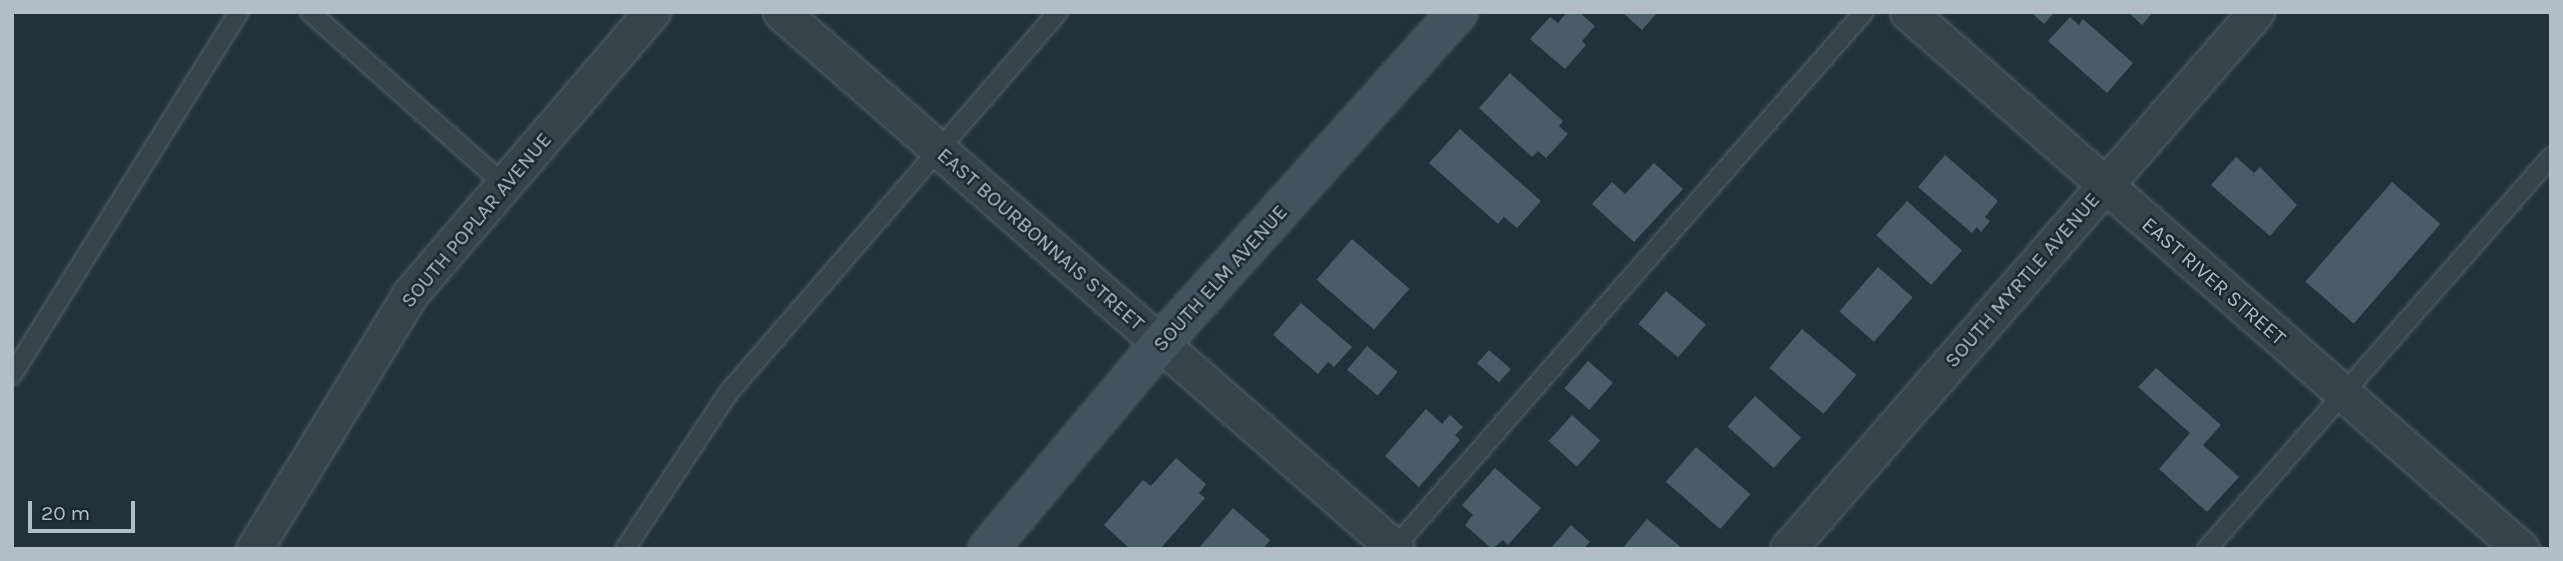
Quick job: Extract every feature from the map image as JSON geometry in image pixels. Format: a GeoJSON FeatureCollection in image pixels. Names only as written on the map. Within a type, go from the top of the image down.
{"type":"FeatureCollection","features":[{"type":"Feature","properties":{"kind":"street","name":"SOUTH POPLAR AVENUE"},"geometry":{"type":"LineString","coordinates":[[254,549],[410,294],[652,12]]}},
{"type":"Feature","properties":{"kind":"street","name":"EAST BOURBONNAIS STREET"},"geometry":{"type":"LineString","coordinates":[[781,12],[1395,548]]}},
{"type":"Feature","properties":{"kind":"street","name":"SOUTH ELM AVENUE"},"geometry":{"type":"LineString","coordinates":[[988,549],[1160,344],[1458,12]]}},
{"type":"Feature","properties":{"kind":"street","name":"EAST RIVER STREET"},"geometry":{"type":"LineString","coordinates":[[1908,12],[2521,549]]}},
{"type":"Feature","properties":{"kind":"street","name":"SOUTH MYRTLE AVENUE"},"geometry":{"type":"LineString","coordinates":[[1788,549],[2256,12]]}},
{"type":"Feature","properties":{"kind":"lane"},"geometry":{"type":"LineString","coordinates":[[12,375],[239,12]]}},
{"type":"Feature","properties":{"kind":"lane"},"geometry":{"type":"LineString","coordinates":[[310,12],[504,184]]}},
{"type":"Feature","properties":{"kind":"lane"},"geometry":{"type":"LineString","coordinates":[[625,549],[729,392],[1058,12]]}},
{"type":"Feature","properties":{"kind":"lane"},"geometry":{"type":"LineString","coordinates":[[1395,548],[1864,12]]}},
{"type":"Feature","properties":{"kind":"lane"},"geometry":{"type":"LineString","coordinates":[[2207,549],[2551,158]]}},
{"type":"Feature","properties":{"kind":"building"},"geometry":{"type":"Polygon","coordinates":[[[1567,12],[1579,12],[1595,26],[1582,41],[1586,45],[1565,69],[1530,39],[1550,17],[1558,23],[1567,12]]]}},
{"type":"Feature","properties":{"kind":"building"},"geometry":{"type":"Polygon","coordinates":[[[1622,12],[1658,12],[1642,30],[1622,12]]]}},
{"type":"Feature","properties":{"kind":"building"},"geometry":{"type":"Polygon","coordinates":[[[2031,12],[2055,12],[2044,24],[2031,12]]]}},
{"type":"Feature","properties":{"kind":"building"},"geometry":{"type":"Polygon","coordinates":[[[2128,12],[2153,12],[2142,25],[2128,12]]]}},
{"type":"Feature","properties":{"kind":"building"},"geometry":{"type":"Polygon","coordinates":[[[2070,17],[2079,25],[2083,19],[2133,63],[2107,93],[2048,41],[2070,17]]]}},
{"type":"Feature","properties":{"kind":"building"},"geometry":{"type":"Polygon","coordinates":[[[1510,73],[1563,121],[1559,126],[1568,134],[1546,158],[1538,151],[1532,157],[1479,108],[1510,73]]]}},
{"type":"Feature","properties":{"kind":"building"},"geometry":{"type":"Polygon","coordinates":[[[1460,129],[1541,201],[1517,228],[1504,217],[1498,224],[1429,163],[1460,129]]]}},
{"type":"Feature","properties":{"kind":"building"},"geometry":{"type":"Polygon","coordinates":[[[1945,155],[1998,201],[1985,217],[1990,221],[1981,232],[1977,227],[1972,233],[1918,187],[1945,155]]]}},
{"type":"Feature","properties":{"kind":"building"},"geometry":{"type":"Polygon","coordinates":[[[2236,157],[2254,173],[2260,167],[2297,205],[2270,236],[2211,185],[2236,157]]]}},
{"type":"Feature","properties":{"kind":"building"},"geometry":{"type":"Polygon","coordinates":[[[1654,163],[1683,189],[1634,242],[1592,204],[1612,182],[1625,194],[1654,163]]]}},
{"type":"Feature","properties":{"kind":"building"},"geometry":{"type":"Polygon","coordinates":[[[2392,182],[2440,224],[2354,324],[2305,282],[2392,182]]]}},
{"type":"Feature","properties":{"kind":"building"},"geometry":{"type":"Polygon","coordinates":[[[1907,201],[1962,251],[1931,285],[1876,235],[1907,201]]]}},
{"type":"Feature","properties":{"kind":"building"},"geometry":{"type":"Polygon","coordinates":[[[1352,239],[1409,289],[1374,330],[1317,280],[1352,239]]]}},
{"type":"Feature","properties":{"kind":"building"},"geometry":{"type":"Polygon","coordinates":[[[1878,267],[1913,297],[1874,342],[1839,312],[1878,267]]]}},
{"type":"Feature","properties":{"kind":"building"},"geometry":{"type":"Polygon","coordinates":[[[1666,291],[1706,324],[1678,357],[1638,324],[1666,291]]]}},
{"type":"Feature","properties":{"kind":"building"},"geometry":{"type":"Polygon","coordinates":[[[1301,303],[1352,347],[1334,367],[1328,362],[1318,374],[1273,335],[1301,303]]]}},
{"type":"Feature","properties":{"kind":"building"},"geometry":{"type":"Polygon","coordinates":[[[1802,329],[1856,375],[1824,414],[1769,368],[1802,329]]]}},
{"type":"Feature","properties":{"kind":"building"},"geometry":{"type":"Polygon","coordinates":[[[1367,346],[1398,372],[1378,395],[1347,370],[1367,346]]]}},
{"type":"Feature","properties":{"kind":"building"},"geometry":{"type":"Polygon","coordinates":[[[1489,350],[1511,369],[1499,383],[1477,364],[1489,350]]]}},
{"type":"Feature","properties":{"kind":"building"},"geometry":{"type":"Polygon","coordinates":[[[1588,361],[1613,383],[1589,410],[1564,388],[1588,361]]]}},
{"type":"Feature","properties":{"kind":"building"},"geometry":{"type":"Polygon","coordinates":[[[2156,368],[2221,425],[2203,445],[2239,477],[2207,512],[2159,469],[2190,433],[2138,387],[2156,368]]]}},
{"type":"Feature","properties":{"kind":"building"},"geometry":{"type":"Polygon","coordinates":[[[1755,396],[1801,437],[1774,468],[1728,426],[1755,396]]]}},
{"type":"Feature","properties":{"kind":"building"},"geometry":{"type":"Polygon","coordinates":[[[1426,409],[1442,424],[1450,415],[1463,427],[1455,435],[1460,440],[1419,487],[1385,456],[1426,409]]]}},
{"type":"Feature","properties":{"kind":"building"},"geometry":{"type":"Polygon","coordinates":[[[1572,415],[1600,440],[1577,466],[1549,441],[1572,415]]]}},
{"type":"Feature","properties":{"kind":"building"},"geometry":{"type":"Polygon","coordinates":[[[1696,447],[1750,494],[1720,529],[1666,482],[1696,447]]]}},
{"type":"Feature","properties":{"kind":"building"},"geometry":{"type":"Polygon","coordinates":[[[1176,458],[1206,484],[1199,493],[1205,498],[1160,549],[1130,549],[1104,525],[1143,480],[1151,486],[1176,458]]]}},
{"type":"Feature","properties":{"kind":"building"},"geometry":{"type":"Polygon","coordinates":[[[1495,468],[1541,508],[1508,545],[1503,540],[1492,549],[1465,525],[1473,515],[1462,505],[1495,468]]]}},
{"type":"Feature","properties":{"kind":"building"},"geometry":{"type":"Polygon","coordinates":[[[1233,508],[1270,540],[1263,549],[1198,549],[1233,508]]]}},
{"type":"Feature","properties":{"kind":"building"},"geometry":{"type":"Polygon","coordinates":[[[1647,519],[1683,549],[1622,549],[1647,519]]]}},
{"type":"Feature","properties":{"kind":"building"},"geometry":{"type":"Polygon","coordinates":[[[1571,525],[1590,542],[1583,549],[1550,549],[1571,525]]]}}]}
